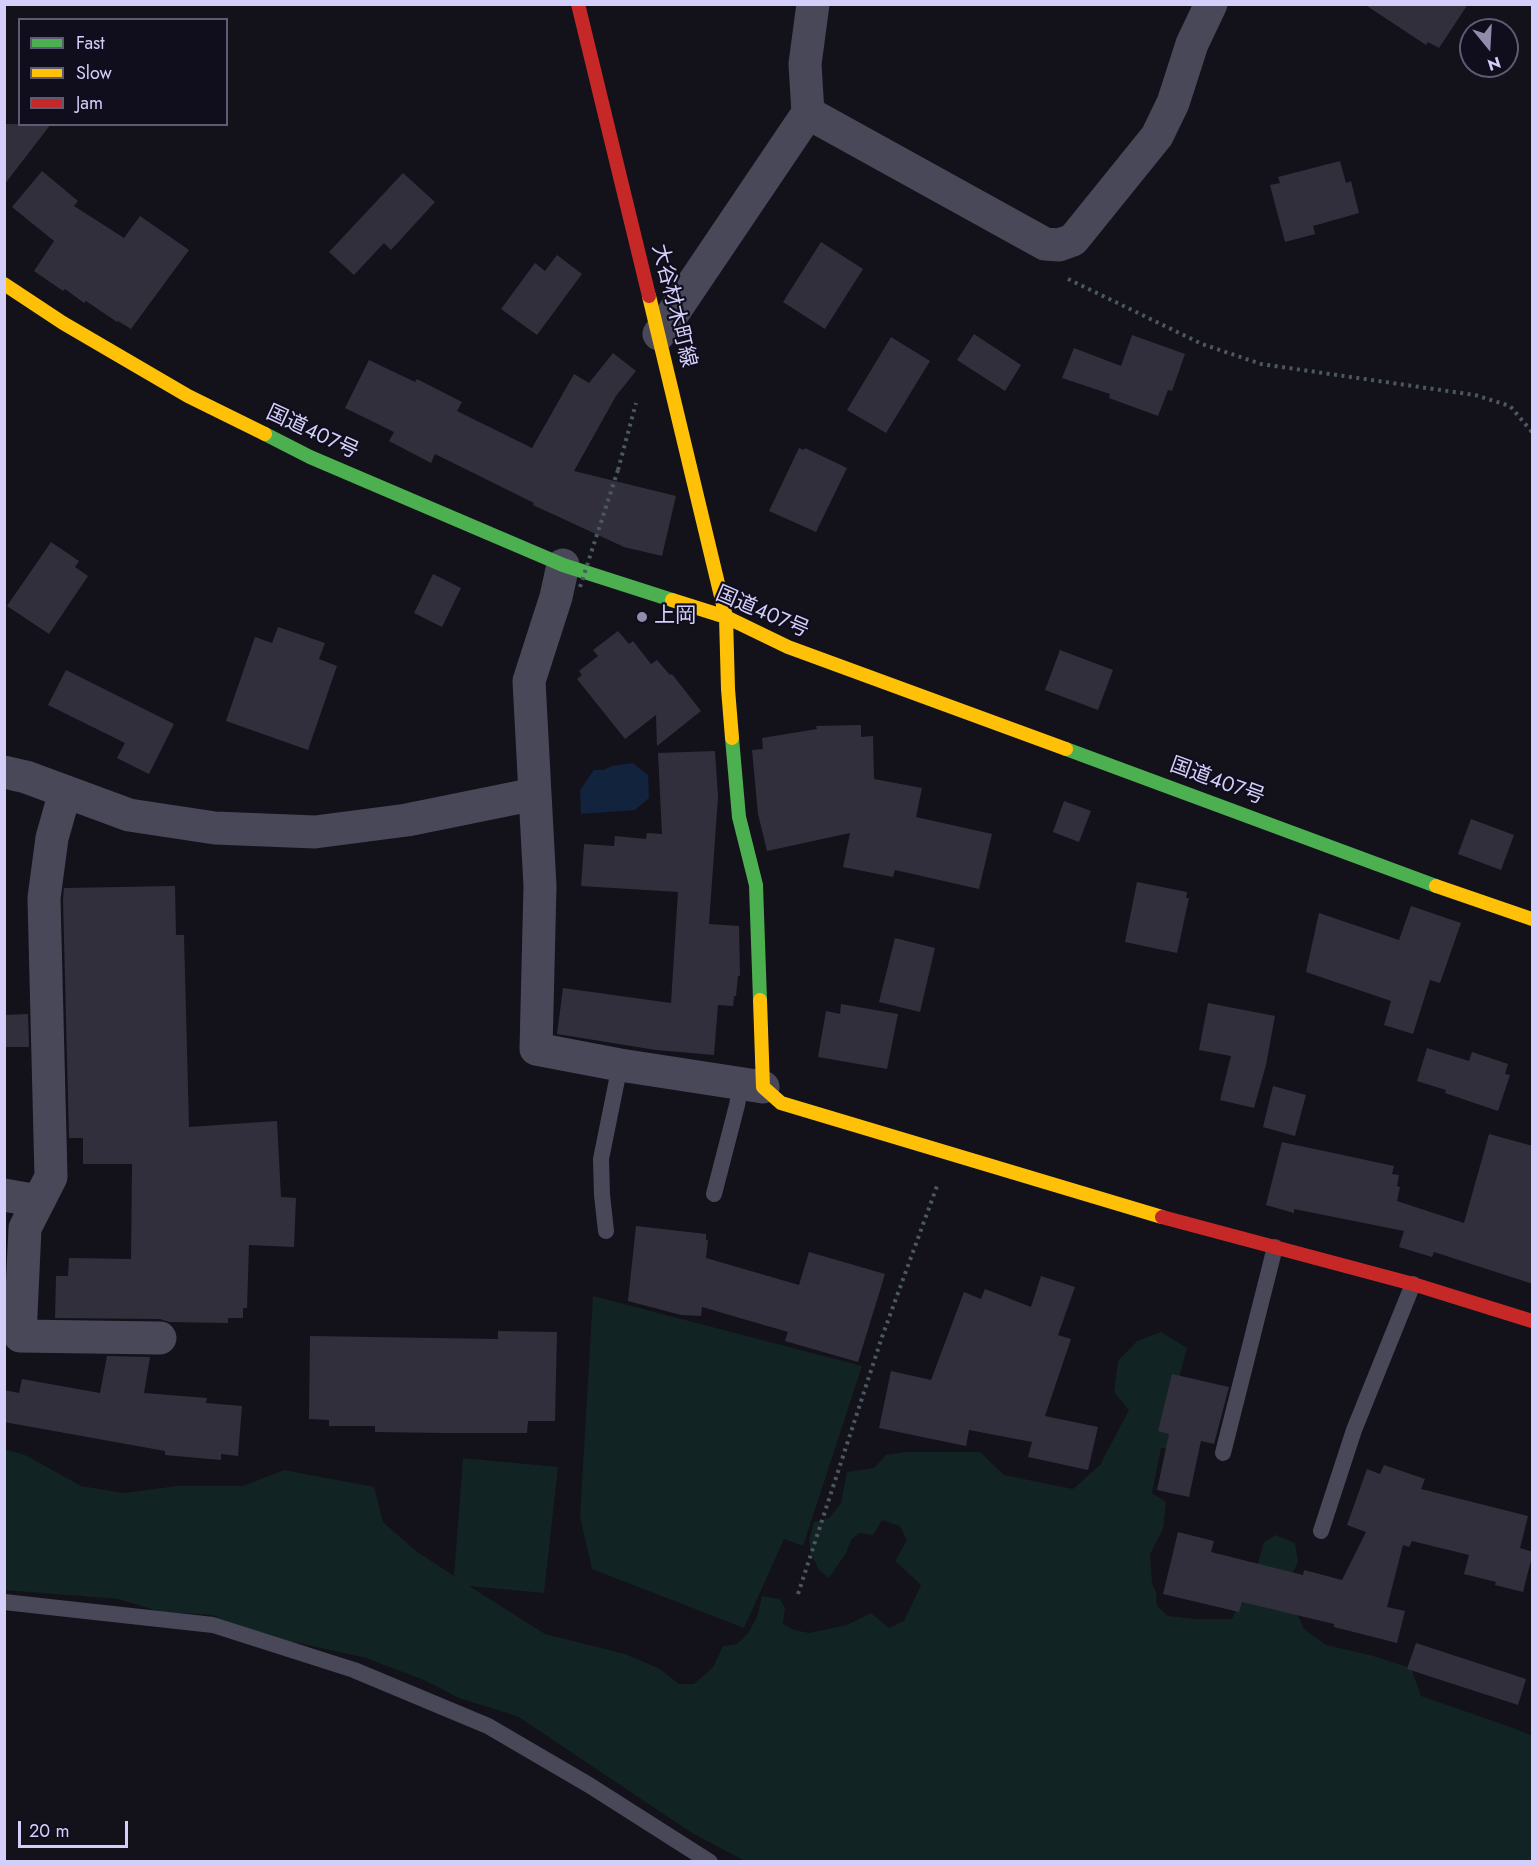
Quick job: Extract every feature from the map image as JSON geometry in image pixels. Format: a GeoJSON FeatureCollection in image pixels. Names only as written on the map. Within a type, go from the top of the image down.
{"type":"FeatureCollection","features":[{"type":"Feature","properties":{"kind":"main road","name":"大谷材木町線"},"geometry":{"type":"LineString","coordinates":[[578,4],[726,617],[728,689],[739,817],[756,885],[752,1086]]}},
{"type":"Feature","properties":{"kind":"main road","name":"国道407号"},"geometry":{"type":"LineString","coordinates":[[4,284],[63,323],[188,396],[310,457],[571,577],[726,617],[788,647],[1434,885],[1533,919]]}},
{"type":"Feature","properties":{"kind":"main road"},"geometry":{"type":"LineString","coordinates":[[752,1086],[781,1103],[1179,1222],[1413,1284],[1533,1321]]}},
{"type":"Feature","properties":{"kind":"street"},"geometry":{"type":"LineString","coordinates":[[659,334],[808,113],[804,64],[813,4]]}},
{"type":"Feature","properties":{"kind":"street"},"geometry":{"type":"LineString","coordinates":[[808,113],[1045,244],[1059,245],[1073,240],[1157,136],[1173,103],[1192,44],[1210,4]]}},
{"type":"Feature","properties":{"kind":"street"},"geometry":{"type":"LineString","coordinates":[[571,577],[556,597],[529,681],[540,886],[536,1049],[752,1086]]}},
{"type":"Feature","properties":{"kind":"street"},"geometry":{"type":"LineString","coordinates":[[4,772],[26,777],[129,815],[215,828],[315,832],[407,820],[535,794]]}},
{"type":"Feature","properties":{"kind":"street"},"geometry":{"type":"LineString","coordinates":[[65,792],[51,838],[44,898],[51,1177],[25,1228],[20,1336],[160,1338]]}},
{"type":"Feature","properties":{"kind":"street"},"geometry":{"type":"LineString","coordinates":[[4,1195],[38,1201]]}},
{"type":"Feature","properties":{"kind":"lane"},"geometry":{"type":"LineString","coordinates":[[606,1231],[601,1159],[620,1065]]}},
{"type":"Feature","properties":{"kind":"lane"},"geometry":{"type":"LineString","coordinates":[[714,1194],[737,1105],[752,1086]]}},
{"type":"Feature","properties":{"kind":"lane"},"geometry":{"type":"LineString","coordinates":[[1223,1453],[1275,1247]]}},
{"type":"Feature","properties":{"kind":"lane"},"geometry":{"type":"LineString","coordinates":[[1321,1531],[1354,1430],[1413,1284]]}},
{"type":"Feature","properties":{"kind":"lane"},"geometry":{"type":"LineString","coordinates":[[4,1602],[213,1625],[354,1670],[488,1726],[589,1785],[710,1862]]}},
{"type":"Feature","properties":{"kind":"path"},"geometry":{"type":"LineString","coordinates":[[1045,244],[1061,276],[1202,344],[1261,364],[1475,395],[1509,406],[1533,432]]}},
{"type":"Feature","properties":{"kind":"path"},"geometry":{"type":"LineString","coordinates":[[571,577],[618,470],[637,399]]}},
{"type":"Feature","properties":{"kind":"path"},"geometry":{"type":"LineString","coordinates":[[798,1594],[882,1337],[950,1153]]}},
{"type":"Feature","properties":{"kind":"shaded area"},"geometry":{"type":"Polygon","coordinates":[[[593,1296],[862,1366],[803,1546],[784,1539],[744,1628],[592,1569],[580,1517],[593,1296]]]}},
{"type":"Feature","properties":{"kind":"shaded area"},"geometry":{"type":"Polygon","coordinates":[[[1161,1332],[1187,1348],[1177,1386],[1178,1450],[1161,1448],[1152,1493],[1166,1502],[1163,1529],[1150,1554],[1152,1583],[1156,1592],[1157,1606],[1168,1616],[1232,1619],[1257,1566],[1264,1542],[1276,1535],[1295,1543],[1298,1562],[1290,1578],[1293,1605],[1304,1629],[1326,1645],[1370,1655],[1411,1668],[1421,1696],[1532,1736],[1532,1861],[745,1861],[692,1833],[517,1716],[459,1698],[424,1680],[366,1658],[299,1643],[265,1640],[213,1615],[161,1612],[118,1599],[5,1590],[4,1449],[25,1455],[81,1486],[124,1493],[177,1486],[243,1486],[284,1470],[374,1487],[383,1522],[416,1551],[454,1576],[463,1458],[558,1467],[544,1593],[469,1586],[545,1634],[625,1654],[660,1669],[679,1684],[694,1684],[713,1667],[723,1646],[737,1644],[748,1633],[757,1617],[762,1596],[780,1599],[785,1608],[783,1624],[794,1630],[809,1633],[847,1625],[871,1613],[889,1628],[904,1621],[921,1585],[895,1561],[907,1540],[900,1526],[882,1520],[873,1535],[859,1533],[851,1540],[846,1553],[829,1578],[819,1570],[811,1554],[809,1541],[814,1522],[829,1518],[841,1503],[847,1472],[874,1468],[886,1455],[905,1452],[980,1452],[1004,1475],[1073,1489],[1100,1465],[1129,1410],[1114,1392],[1118,1361],[1137,1341],[1161,1332]]]}},
{"type":"Feature","properties":{"kind":"water"},"geometry":{"type":"Polygon","coordinates":[[[633,763],[648,775],[649,798],[635,810],[581,814],[580,790],[594,770],[633,763]]]}},
{"type":"Feature","properties":{"kind":"building"},"geometry":{"type":"Polygon","coordinates":[[[1364,4],[1468,4],[1439,48],[1428,42],[1426,45],[1364,4]]]}},
{"type":"Feature","properties":{"kind":"building"},"geometry":{"type":"Polygon","coordinates":[[[4,124],[49,126],[4,185],[4,124]]]}},
{"type":"Feature","properties":{"kind":"building"},"geometry":{"type":"Polygon","coordinates":[[[1340,161],[1346,183],[1351,181],[1359,213],[1313,226],[1315,234],[1285,242],[1270,185],[1280,183],[1278,177],[1340,161]]]}},
{"type":"Feature","properties":{"kind":"building"},"geometry":{"type":"Polygon","coordinates":[[[42,171],[78,201],[74,206],[124,238],[140,216],[189,250],[131,329],[86,301],[84,303],[65,289],[63,291],[34,271],[54,241],[12,207],[42,171]]]}},
{"type":"Feature","properties":{"kind":"building"},"geometry":{"type":"Polygon","coordinates":[[[403,173],[435,202],[391,250],[384,243],[354,275],[329,252],[403,173]]]}},
{"type":"Feature","properties":{"kind":"building"},"geometry":{"type":"Polygon","coordinates":[[[821,242],[863,269],[825,329],[783,302],[821,242]]]}},
{"type":"Feature","properties":{"kind":"building"},"geometry":{"type":"Polygon","coordinates":[[[557,255],[582,274],[537,335],[501,309],[535,263],[545,271],[557,255]]]}},
{"type":"Feature","properties":{"kind":"building"},"geometry":{"type":"Polygon","coordinates":[[[974,334],[1021,365],[1005,391],[957,360],[974,334]]]}},
{"type":"Feature","properties":{"kind":"building"},"geometry":{"type":"Polygon","coordinates":[[[1132,335],[1185,354],[1172,391],[1168,390],[1158,416],[1109,398],[1110,394],[1062,378],[1074,348],[1121,366],[1132,335]]]}},
{"type":"Feature","properties":{"kind":"building"},"geometry":{"type":"Polygon","coordinates":[[[891,337],[930,361],[886,433],[847,410],[891,337]]]}},
{"type":"Feature","properties":{"kind":"building"},"geometry":{"type":"Polygon","coordinates":[[[613,353],[636,371],[616,396],[574,471],[676,496],[662,556],[624,547],[533,505],[534,503],[435,454],[431,463],[389,441],[394,432],[345,408],[369,360],[415,382],[417,379],[462,402],[457,411],[532,448],[574,374],[589,383],[613,353]]]}},
{"type":"Feature","properties":{"kind":"building"},"geometry":{"type":"Polygon","coordinates":[[[799,448],[804,450],[805,448],[847,468],[816,532],[769,511],[799,448]]]}},
{"type":"Feature","properties":{"kind":"building"},"geometry":{"type":"Polygon","coordinates":[[[51,542],[79,561],[75,567],[88,576],[49,634],[7,606],[51,542]]]}},
{"type":"Feature","properties":{"kind":"building"},"geometry":{"type":"Polygon","coordinates":[[[433,574],[461,588],[442,627],[414,613],[433,574]]]}},
{"type":"Feature","properties":{"kind":"building"},"geometry":{"type":"Polygon","coordinates":[[[278,627],[325,643],[319,659],[337,666],[308,750],[226,721],[255,637],[272,643],[278,627]]]}},
{"type":"Feature","properties":{"kind":"building"},"geometry":{"type":"Polygon","coordinates":[[[618,631],[629,644],[633,641],[651,664],[657,660],[670,675],[672,674],[701,711],[657,746],[656,715],[625,739],[577,679],[582,675],[579,671],[598,656],[593,650],[618,631]]]}},
{"type":"Feature","properties":{"kind":"building"},"geometry":{"type":"Polygon","coordinates":[[[1060,650],[1113,670],[1098,710],[1045,690],[1060,650]]]}},
{"type":"Feature","properties":{"kind":"building"},"geometry":{"type":"Polygon","coordinates":[[[66,670],[174,724],[149,774],[117,758],[125,743],[48,705],[66,670]]]}},
{"type":"Feature","properties":{"kind":"building"},"geometry":{"type":"Polygon","coordinates":[[[861,725],[861,737],[873,736],[874,779],[922,788],[916,817],[992,834],[979,889],[895,870],[893,877],[843,867],[850,833],[767,851],[758,814],[752,750],[763,749],[762,738],[817,729],[816,726],[861,725]]]}},
{"type":"Feature","properties":{"kind":"building"},"geometry":{"type":"Polygon","coordinates":[[[715,751],[718,797],[709,924],[739,926],[740,976],[738,976],[733,1006],[718,1005],[714,1055],[656,1050],[557,1034],[563,988],[671,1003],[678,892],[581,886],[584,844],[614,846],[615,836],[646,839],[647,833],[662,834],[658,753],[715,751]]]}},
{"type":"Feature","properties":{"kind":"building"},"geometry":{"type":"Polygon","coordinates":[[[1064,801],[1091,811],[1079,842],[1053,832],[1064,801]]]}},
{"type":"Feature","properties":{"kind":"building"},"geometry":{"type":"Polygon","coordinates":[[[1471,819],[1514,835],[1501,870],[1458,854],[1471,819]]]}},
{"type":"Feature","properties":{"kind":"building"},"geometry":{"type":"Polygon","coordinates":[[[1137,882],[1187,892],[1186,898],[1189,898],[1177,953],[1125,942],[1137,882]]]}},
{"type":"Feature","properties":{"kind":"building"},"geometry":{"type":"Polygon","coordinates":[[[175,886],[176,935],[184,935],[189,1127],[277,1121],[281,1197],[296,1198],[294,1247],[249,1245],[247,1308],[243,1308],[243,1318],[228,1318],[228,1323],[169,1322],[160,1319],[55,1318],[56,1276],[68,1276],[69,1258],[131,1259],[132,1164],[83,1164],[83,1138],[69,1138],[64,888],[175,886]]]}},
{"type":"Feature","properties":{"kind":"building"},"geometry":{"type":"Polygon","coordinates":[[[1411,906],[1461,923],[1440,983],[1430,980],[1413,1034],[1384,1025],[1391,1001],[1306,972],[1319,913],[1399,940],[1411,906]]]}},
{"type":"Feature","properties":{"kind":"building"},"geometry":{"type":"Polygon","coordinates":[[[895,938],[935,948],[920,1012],[879,1002],[895,938]]]}},
{"type":"Feature","properties":{"kind":"building"},"geometry":{"type":"Polygon","coordinates":[[[1208,1003],[1275,1016],[1266,1065],[1254,1108],[1220,1100],[1231,1056],[1199,1050],[1208,1003]]]}},
{"type":"Feature","properties":{"kind":"building"},"geometry":{"type":"Polygon","coordinates":[[[841,1004],[898,1014],[887,1069],[818,1057],[826,1011],[840,1014],[841,1004]]]}},
{"type":"Feature","properties":{"kind":"building"},"geometry":{"type":"Polygon","coordinates":[[[28,1014],[29,1047],[4,1047],[4,1015],[28,1014]]]}},
{"type":"Feature","properties":{"kind":"building"},"geometry":{"type":"Polygon","coordinates":[[[1427,1048],[1469,1061],[1472,1052],[1508,1064],[1505,1074],[1510,1075],[1498,1111],[1417,1081],[1427,1048]]]}},
{"type":"Feature","properties":{"kind":"building"},"geometry":{"type":"Polygon","coordinates":[[[1273,1086],[1306,1095],[1295,1136],[1263,1127],[1273,1086]]]}},
{"type":"Feature","properties":{"kind":"building"},"geometry":{"type":"Polygon","coordinates":[[[1489,1134],[1533,1146],[1533,1284],[1434,1252],[1432,1257],[1399,1247],[1404,1231],[1294,1209],[1294,1213],[1266,1205],[1282,1142],[1394,1166],[1392,1174],[1399,1175],[1397,1186],[1400,1187],[1397,1201],[1464,1223],[1489,1134]]]}},
{"type":"Feature","properties":{"kind":"building"},"geometry":{"type":"Polygon","coordinates":[[[636,1226],[706,1234],[706,1240],[708,1240],[706,1258],[799,1285],[809,1252],[885,1274],[858,1362],[785,1341],[788,1332],[702,1307],[701,1316],[681,1315],[628,1301],[636,1226]]]}},
{"type":"Feature","properties":{"kind":"building"},"geometry":{"type":"Polygon","coordinates":[[[1041,1276],[1075,1287],[1058,1335],[1071,1339],[1045,1416],[1098,1427],[1088,1470],[1028,1457],[1032,1442],[969,1430],[966,1446],[879,1428],[891,1371],[931,1380],[964,1292],[981,1299],[985,1289],[1031,1307],[1041,1276]]]}},
{"type":"Feature","properties":{"kind":"building"},"geometry":{"type":"Polygon","coordinates":[[[498,1331],[557,1332],[555,1421],[528,1421],[527,1433],[443,1433],[375,1432],[375,1426],[329,1426],[329,1420],[309,1419],[310,1336],[498,1339],[498,1331]]]}},
{"type":"Feature","properties":{"kind":"building"},"geometry":{"type":"Polygon","coordinates":[[[107,1356],[150,1357],[144,1393],[207,1398],[206,1403],[242,1406],[238,1456],[221,1454],[221,1460],[165,1455],[165,1451],[4,1422],[4,1390],[19,1393],[22,1379],[100,1393],[107,1356]]]}},
{"type":"Feature","properties":{"kind":"building"},"geometry":{"type":"Polygon","coordinates":[[[1172,1374],[1229,1387],[1214,1444],[1201,1441],[1189,1497],[1157,1490],[1169,1434],[1158,1431],[1172,1374]]]}},
{"type":"Feature","properties":{"kind":"building"},"geometry":{"type":"Polygon","coordinates":[[[1384,1465],[1425,1479],[1421,1489],[1528,1516],[1520,1548],[1533,1552],[1523,1592],[1464,1574],[1469,1555],[1412,1541],[1409,1547],[1403,1545],[1387,1607],[1405,1611],[1397,1643],[1334,1627],[1334,1624],[1242,1602],[1239,1612],[1163,1594],[1178,1532],[1214,1541],[1211,1552],[1303,1575],[1304,1570],[1342,1580],[1366,1532],[1347,1525],[1367,1469],[1380,1474],[1384,1465]]]}},
{"type":"Feature","properties":{"kind":"building"},"geometry":{"type":"Polygon","coordinates":[[[1416,1643],[1526,1679],[1518,1705],[1407,1669],[1416,1643]]]}},
{"type":"Feature","properties":{"kind":"traffic: fast"},"geometry":{"type":"LineString","coordinates":[[265,434],[310,457],[563,565],[672,600]]}},
{"type":"Feature","properties":{"kind":"traffic: fast"},"geometry":{"type":"LineString","coordinates":[[732,738],[739,817],[756,885],[760,1000]]}},
{"type":"Feature","properties":{"kind":"traffic: fast"},"geometry":{"type":"LineString","coordinates":[[1066,749],[1436,886]]}},
{"type":"Feature","properties":{"kind":"traffic: slow"},"geometry":{"type":"LineString","coordinates":[[4,284],[63,323],[188,396],[265,434]]}},
{"type":"Feature","properties":{"kind":"traffic: slow"},"geometry":{"type":"LineString","coordinates":[[649,296],[726,617],[732,738]]}},
{"type":"Feature","properties":{"kind":"traffic: slow"},"geometry":{"type":"LineString","coordinates":[[672,600],[726,617],[788,647],[1066,749]]}},
{"type":"Feature","properties":{"kind":"traffic: slow"},"geometry":{"type":"LineString","coordinates":[[1436,886],[1532,919]]}},
{"type":"Feature","properties":{"kind":"traffic: slow"},"geometry":{"type":"LineString","coordinates":[[760,1000],[763,1087],[781,1103],[1162,1217]]}},
{"type":"Feature","properties":{"kind":"traffic: jam"},"geometry":{"type":"LineString","coordinates":[[578,4],[649,296]]}},
{"type":"Feature","properties":{"kind":"traffic: jam"},"geometry":{"type":"LineString","coordinates":[[1162,1217],[1413,1284],[1532,1321]]}},
{"type":"Feature","properties":{"kind":"place","name":"上岡"},"geometry":{"type":"Point","coordinates":[642,617]}}]}
